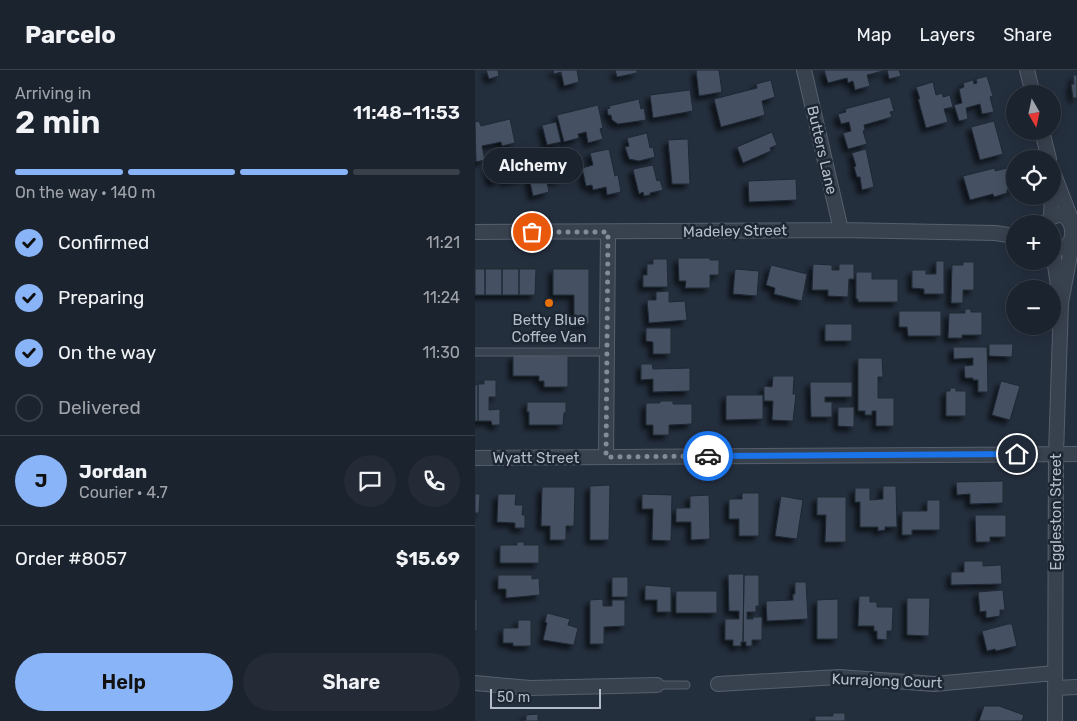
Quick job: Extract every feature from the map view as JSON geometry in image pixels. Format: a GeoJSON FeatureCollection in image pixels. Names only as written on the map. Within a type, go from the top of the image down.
{"type":"FeatureCollection","features":[{"type":"Feature","properties":{"kind":"street","name":"Butters Lane"},"geometry":{"type":"LineString","coordinates":[[804,70],[841,230]]}},
{"type":"Feature","properties":{"kind":"street"},"geometry":{"type":"LineString","coordinates":[[1027,70],[1031,85]]}},
{"type":"Feature","properties":{"kind":"street"},"geometry":{"type":"LineString","coordinates":[[1061,191],[1074,221]]}},
{"type":"Feature","properties":{"kind":"street"},"geometry":{"type":"LineString","coordinates":[[1061,215],[1074,221]]}},
{"type":"Feature","properties":{"kind":"street","name":"Eggleston Street"},"geometry":{"type":"LineString","coordinates":[[1061,303],[1075,241],[1077,228],[1074,221]]}},
{"type":"Feature","properties":{"kind":"street","name":"Madeley Street"},"geometry":{"type":"LineString","coordinates":[[475,232],[841,230],[1006,235]]}},
{"type":"Feature","properties":{"kind":"street","name":"Madeley Street"},"geometry":{"type":"LineString","coordinates":[[995,233],[1006,231]]}},
{"type":"Feature","properties":{"kind":"street"},"geometry":{"type":"LineString","coordinates":[[606,457],[608,232]]}},
{"type":"Feature","properties":{"kind":"street"},"geometry":{"type":"LineString","coordinates":[[1061,249],[1075,241]]}},
{"type":"Feature","properties":{"kind":"street","name":"Eggleston Street"},"geometry":{"type":"LineString","coordinates":[[1055,721],[1056,454],[1060,335]]}},
{"type":"Feature","properties":{"kind":"street","name":"Wyatt Street"},"geometry":{"type":"LineString","coordinates":[[475,458],[1077,454]]}},
{"type":"Feature","properties":{"kind":"street","name":"Kurrajong Court"},"geometry":{"type":"LineString","coordinates":[[718,684],[839,678],[934,684],[1055,673]]}},
{"type":"Feature","properties":{"kind":"street"},"geometry":{"type":"LineString","coordinates":[[475,683],[530,688],[657,685]]}},
{"type":"Feature","properties":{"kind":"street"},"geometry":{"type":"LineString","coordinates":[[1055,688],[1077,687]]}},
{"type":"Feature","properties":{"kind":"lane"},"geometry":{"type":"LineString","coordinates":[[475,352],[607,352]]}},
{"type":"Feature","properties":{"kind":"lane"},"geometry":{"type":"LineString","coordinates":[[657,685],[687,685]]}},
{"type":"Feature","properties":{"kind":"building"},"geometry":{"type":"Polygon","coordinates":[[[486,70],[498,70],[499,76],[489,79],[486,70]]]}},
{"type":"Feature","properties":{"kind":"building"},"geometry":{"type":"Polygon","coordinates":[[[553,70],[577,70],[579,82],[564,86],[561,72],[554,74],[553,70]]]}},
{"type":"Feature","properties":{"kind":"building"},"geometry":{"type":"Polygon","coordinates":[[[615,70],[637,70],[637,73],[617,77],[615,70]]]}},
{"type":"Feature","properties":{"kind":"building"},"geometry":{"type":"Polygon","coordinates":[[[696,70],[719,70],[722,92],[699,96],[696,70]]]}},
{"type":"Feature","properties":{"kind":"building"},"geometry":{"type":"Polygon","coordinates":[[[824,70],[887,70],[867,75],[870,86],[855,90],[853,81],[848,83],[847,78],[828,83],[824,70]]]}},
{"type":"Feature","properties":{"kind":"building"},"geometry":{"type":"Polygon","coordinates":[[[887,70],[899,70],[901,76],[889,79],[887,70]]]}},
{"type":"Feature","properties":{"kind":"building"},"geometry":{"type":"Polygon","coordinates":[[[1073,75],[1077,75],[1077,98],[1073,98],[1071,84],[1074,84],[1073,75]]]}},
{"type":"Feature","properties":{"kind":"building"},"geometry":{"type":"Polygon","coordinates":[[[987,76],[993,96],[990,97],[994,112],[982,114],[980,104],[966,108],[968,119],[959,121],[954,105],[962,103],[959,89],[964,87],[963,83],[973,80],[974,84],[977,83],[976,79],[987,76]]]}},
{"type":"Feature","properties":{"kind":"building"},"geometry":{"type":"Polygon","coordinates":[[[771,80],[775,97],[762,101],[765,115],[721,127],[714,99],[757,88],[756,84],[771,80]]]}},
{"type":"Feature","properties":{"kind":"building"},"geometry":{"type":"Polygon","coordinates":[[[933,82],[936,95],[942,93],[943,97],[950,95],[953,107],[944,109],[948,122],[926,128],[916,87],[933,82]]]}},
{"type":"Feature","properties":{"kind":"building"},"geometry":{"type":"Polygon","coordinates":[[[690,90],[693,111],[653,118],[650,95],[690,90]]]}},
{"type":"Feature","properties":{"kind":"building"},"geometry":{"type":"Polygon","coordinates":[[[890,97],[894,111],[890,112],[892,117],[864,125],[865,130],[863,131],[867,144],[848,149],[843,133],[851,131],[849,122],[841,124],[838,114],[846,112],[845,109],[890,97]]]}},
{"type":"Feature","properties":{"kind":"building"},"geometry":{"type":"Polygon","coordinates":[[[639,99],[641,109],[644,108],[646,120],[618,124],[612,120],[611,115],[608,115],[607,109],[610,108],[609,106],[639,99]]]}},
{"type":"Feature","properties":{"kind":"building"},"geometry":{"type":"Polygon","coordinates":[[[598,105],[603,128],[600,129],[603,139],[588,143],[586,132],[578,134],[579,138],[564,142],[557,115],[598,105]]]}},
{"type":"Feature","properties":{"kind":"building"},"geometry":{"type":"Polygon","coordinates":[[[510,119],[515,143],[502,146],[501,142],[482,146],[485,160],[476,162],[475,122],[479,121],[481,126],[510,119]]]}},
{"type":"Feature","properties":{"kind":"building"},"geometry":{"type":"Polygon","coordinates":[[[994,121],[1003,154],[980,160],[971,127],[994,121]]]}},
{"type":"Feature","properties":{"kind":"building"},"geometry":{"type":"Polygon","coordinates":[[[556,122],[561,142],[547,145],[542,125],[556,122]]]}},
{"type":"Feature","properties":{"kind":"building"},"geometry":{"type":"Polygon","coordinates":[[[772,132],[777,145],[770,148],[771,151],[743,163],[737,147],[772,132]]]}},
{"type":"Feature","properties":{"kind":"building"},"geometry":{"type":"Polygon","coordinates":[[[647,133],[650,148],[653,147],[655,157],[639,161],[629,159],[625,147],[629,146],[627,138],[647,133]]]}},
{"type":"Feature","properties":{"kind":"building"},"geometry":{"type":"Polygon","coordinates":[[[688,139],[690,184],[672,184],[668,140],[688,139]]]}},
{"type":"Feature","properties":{"kind":"building"},"geometry":{"type":"Polygon","coordinates":[[[517,148],[524,178],[505,182],[503,169],[498,170],[500,180],[491,182],[488,167],[495,166],[492,153],[517,148]]]}},
{"type":"Feature","properties":{"kind":"building"},"geometry":{"type":"Polygon","coordinates":[[[609,149],[615,176],[618,175],[621,192],[607,195],[606,187],[593,190],[592,185],[586,186],[582,168],[593,165],[590,153],[609,149]]]}},
{"type":"Feature","properties":{"kind":"building"},"geometry":{"type":"Polygon","coordinates":[[[866,149],[874,187],[862,190],[860,177],[857,177],[854,167],[856,166],[852,153],[866,149]]]}},
{"type":"Feature","properties":{"kind":"building"},"geometry":{"type":"Polygon","coordinates":[[[556,156],[561,179],[547,182],[549,192],[533,196],[526,163],[556,156]]]}},
{"type":"Feature","properties":{"kind":"building"},"geometry":{"type":"Polygon","coordinates":[[[653,165],[657,181],[660,180],[663,190],[644,196],[643,192],[639,194],[633,170],[653,165]]]}},
{"type":"Feature","properties":{"kind":"building"},"geometry":{"type":"Polygon","coordinates":[[[995,168],[995,171],[1006,168],[1006,193],[994,197],[993,194],[970,200],[963,176],[995,168]]]}},
{"type":"Feature","properties":{"kind":"building"},"geometry":{"type":"Polygon","coordinates":[[[796,179],[797,200],[749,202],[748,181],[796,179]]]}},
{"type":"Feature","properties":{"kind":"building"},"geometry":{"type":"Polygon","coordinates":[[[678,258],[710,258],[710,260],[719,260],[719,275],[710,275],[710,288],[685,288],[686,281],[679,281],[678,258]]]}},
{"type":"Feature","properties":{"kind":"building"},"geometry":{"type":"Polygon","coordinates":[[[653,259],[667,259],[668,287],[643,287],[643,275],[647,275],[647,264],[653,264],[653,259]]]}},
{"type":"Feature","properties":{"kind":"building"},"geometry":{"type":"Polygon","coordinates":[[[936,261],[944,261],[944,294],[924,294],[924,289],[912,288],[912,270],[926,270],[926,274],[936,274],[936,261]]]}},
{"type":"Feature","properties":{"kind":"building"},"geometry":{"type":"Polygon","coordinates":[[[963,262],[974,262],[974,290],[963,290],[963,303],[951,303],[952,265],[963,265],[963,262]]]}},
{"type":"Feature","properties":{"kind":"building"},"geometry":{"type":"Polygon","coordinates":[[[813,264],[832,265],[832,270],[839,270],[839,264],[854,264],[854,279],[849,279],[848,297],[828,296],[828,290],[812,290],[813,264]]]}},
{"type":"Feature","properties":{"kind":"building"},"geometry":{"type":"Polygon","coordinates":[[[771,265],[807,274],[802,301],[774,294],[775,288],[766,285],[771,265]]]}},
{"type":"Feature","properties":{"kind":"building"},"geometry":{"type":"Polygon","coordinates":[[[475,269],[485,269],[485,295],[475,295],[475,269]]]}},
{"type":"Feature","properties":{"kind":"building"},"geometry":{"type":"Polygon","coordinates":[[[485,269],[502,269],[502,295],[485,295],[485,269]]]}},
{"type":"Feature","properties":{"kind":"building"},"geometry":{"type":"Polygon","coordinates":[[[502,269],[519,269],[519,295],[502,295],[502,269]]]}},
{"type":"Feature","properties":{"kind":"building"},"geometry":{"type":"Polygon","coordinates":[[[519,269],[536,269],[535,295],[519,295],[519,269]]]}},
{"type":"Feature","properties":{"kind":"building"},"geometry":{"type":"Polygon","coordinates":[[[553,269],[589,269],[589,324],[574,324],[574,295],[553,295],[553,269]]]}},
{"type":"Feature","properties":{"kind":"building"},"geometry":{"type":"Polygon","coordinates":[[[735,269],[759,271],[757,296],[733,294],[735,269]]]}},
{"type":"Feature","properties":{"kind":"building"},"geometry":{"type":"Polygon","coordinates":[[[856,272],[872,272],[872,279],[898,279],[898,302],[858,302],[858,299],[856,299],[856,272]]]}},
{"type":"Feature","properties":{"kind":"building"},"geometry":{"type":"Polygon","coordinates":[[[669,291],[669,302],[685,301],[687,320],[649,323],[647,300],[656,300],[656,292],[669,291]]]}},
{"type":"Feature","properties":{"kind":"building"},"geometry":{"type":"Polygon","coordinates":[[[965,309],[971,309],[971,312],[982,312],[982,335],[962,335],[962,338],[948,338],[949,313],[965,313],[965,309]]]}},
{"type":"Feature","properties":{"kind":"building"},"geometry":{"type":"Polygon","coordinates":[[[899,311],[941,311],[941,336],[908,336],[907,327],[899,327],[899,311]]]}},
{"type":"Feature","properties":{"kind":"building"},"geometry":{"type":"Polygon","coordinates":[[[825,324],[852,324],[852,341],[825,341],[825,324]]]}},
{"type":"Feature","properties":{"kind":"building"},"geometry":{"type":"Polygon","coordinates":[[[646,328],[671,328],[671,354],[653,354],[653,342],[646,341],[646,328]]]}},
{"type":"Feature","properties":{"kind":"building"},"geometry":{"type":"Polygon","coordinates":[[[989,344],[1013,344],[1012,357],[989,356],[989,344]]]}},
{"type":"Feature","properties":{"kind":"building"},"geometry":{"type":"Polygon","coordinates":[[[953,347],[987,347],[988,392],[978,392],[978,380],[965,378],[964,366],[973,365],[973,358],[954,359],[953,347]]]}},
{"type":"Feature","properties":{"kind":"building"},"geometry":{"type":"Polygon","coordinates":[[[513,355],[568,356],[568,387],[544,387],[544,381],[539,381],[539,376],[513,376],[513,355]]]}},
{"type":"Feature","properties":{"kind":"building"},"geometry":{"type":"Polygon","coordinates":[[[858,358],[882,358],[883,377],[878,377],[878,398],[894,398],[894,426],[876,426],[876,411],[872,411],[872,415],[865,415],[865,411],[858,411],[858,358]]]}},
{"type":"Feature","properties":{"kind":"building"},"geometry":{"type":"Polygon","coordinates":[[[641,364],[652,364],[653,369],[690,368],[690,391],[653,392],[653,379],[641,380],[641,364]]]}},
{"type":"Feature","properties":{"kind":"building"},"geometry":{"type":"Polygon","coordinates":[[[773,376],[794,376],[793,394],[796,394],[793,421],[772,420],[773,401],[764,401],[764,386],[772,387],[773,376]]]}},
{"type":"Feature","properties":{"kind":"building"},"geometry":{"type":"Polygon","coordinates":[[[484,380],[496,380],[496,397],[489,397],[489,410],[500,409],[500,425],[492,425],[491,421],[478,421],[478,384],[484,384],[484,380]]]}},
{"type":"Feature","properties":{"kind":"building"},"geometry":{"type":"Polygon","coordinates":[[[1001,381],[1020,386],[1010,420],[992,415],[1001,381]]]}},
{"type":"Feature","properties":{"kind":"building"},"geometry":{"type":"Polygon","coordinates":[[[810,382],[852,382],[852,397],[825,397],[825,402],[832,402],[832,417],[811,417],[810,382]]]}},
{"type":"Feature","properties":{"kind":"building"},"geometry":{"type":"Polygon","coordinates":[[[478,384],[478,421],[475,421],[475,385],[478,384]]]}},
{"type":"Feature","properties":{"kind":"building"},"geometry":{"type":"Polygon","coordinates":[[[950,388],[956,388],[956,391],[966,391],[966,416],[946,416],[946,391],[950,391],[950,388]]]}},
{"type":"Feature","properties":{"kind":"building"},"geometry":{"type":"Polygon","coordinates":[[[726,395],[763,395],[763,419],[726,420],[726,395]]]}},
{"type":"Feature","properties":{"kind":"building"},"geometry":{"type":"Polygon","coordinates":[[[660,401],[673,401],[673,404],[692,404],[692,424],[669,425],[669,435],[653,435],[653,425],[646,425],[646,403],[660,403],[660,401]]]}},
{"type":"Feature","properties":{"kind":"building"},"geometry":{"type":"Polygon","coordinates":[[[527,402],[566,402],[563,425],[529,425],[527,402]]]}},
{"type":"Feature","properties":{"kind":"building"},"geometry":{"type":"Polygon","coordinates":[[[838,407],[854,407],[854,427],[838,426],[838,407]]]}},
{"type":"Feature","properties":{"kind":"building"},"geometry":{"type":"Polygon","coordinates":[[[1003,481],[1003,503],[970,504],[970,494],[957,495],[956,482],[1003,481]]]}},
{"type":"Feature","properties":{"kind":"building"},"geometry":{"type":"Polygon","coordinates":[[[610,485],[609,540],[590,540],[590,486],[610,485]]]}},
{"type":"Feature","properties":{"kind":"building"},"geometry":{"type":"Polygon","coordinates":[[[883,486],[896,486],[897,527],[885,527],[885,530],[878,531],[878,527],[860,527],[860,502],[855,502],[855,488],[870,488],[870,500],[883,499],[883,486]]]}},
{"type":"Feature","properties":{"kind":"building"},"geometry":{"type":"Polygon","coordinates":[[[542,487],[575,487],[574,526],[566,526],[566,540],[550,540],[550,526],[541,526],[542,487]]]}},
{"type":"Feature","properties":{"kind":"building"},"geometry":{"type":"Polygon","coordinates":[[[742,493],[759,493],[759,536],[739,536],[739,519],[729,519],[729,499],[742,499],[742,493]]]}},
{"type":"Feature","properties":{"kind":"building"},"geometry":{"type":"Polygon","coordinates":[[[475,494],[480,494],[479,513],[475,513],[475,494]]]}},
{"type":"Feature","properties":{"kind":"building"},"geometry":{"type":"Polygon","coordinates":[[[498,494],[516,494],[515,505],[523,505],[522,515],[525,515],[525,528],[515,528],[515,523],[497,522],[498,494]]]}},
{"type":"Feature","properties":{"kind":"building"},"geometry":{"type":"Polygon","coordinates":[[[642,494],[672,495],[671,541],[652,540],[653,509],[642,509],[642,494]]]}},
{"type":"Feature","properties":{"kind":"building"},"geometry":{"type":"Polygon","coordinates":[[[709,495],[710,539],[691,540],[691,522],[676,522],[676,508],[690,508],[690,496],[709,495]]]}},
{"type":"Feature","properties":{"kind":"building"},"geometry":{"type":"Polygon","coordinates":[[[781,496],[803,500],[797,539],[775,536],[781,496]]]}},
{"type":"Feature","properties":{"kind":"building"},"geometry":{"type":"Polygon","coordinates":[[[817,497],[846,497],[846,542],[825,542],[826,515],[817,515],[817,497]]]}},
{"type":"Feature","properties":{"kind":"building"},"geometry":{"type":"Polygon","coordinates":[[[927,500],[940,500],[940,530],[912,530],[912,535],[902,535],[902,511],[927,511],[927,500]]]}},
{"type":"Feature","properties":{"kind":"building"},"geometry":{"type":"Polygon","coordinates":[[[975,515],[1006,515],[1006,537],[990,537],[990,542],[976,542],[975,515]]]}},
{"type":"Feature","properties":{"kind":"building"},"geometry":{"type":"Polygon","coordinates":[[[517,542],[524,542],[524,545],[539,545],[539,563],[500,563],[500,545],[517,545],[517,542]]]}},
{"type":"Feature","properties":{"kind":"building"},"geometry":{"type":"Polygon","coordinates":[[[964,561],[983,561],[983,566],[1001,565],[1002,584],[951,585],[951,572],[964,572],[964,561]]]}},
{"type":"Feature","properties":{"kind":"building"},"geometry":{"type":"Polygon","coordinates":[[[728,574],[744,574],[743,642],[741,642],[741,646],[733,646],[733,640],[725,640],[725,619],[739,619],[739,611],[729,611],[728,574]]]}},
{"type":"Feature","properties":{"kind":"building"},"geometry":{"type":"Polygon","coordinates":[[[498,575],[532,575],[532,579],[539,578],[540,595],[506,598],[506,589],[498,589],[498,575]]]}},
{"type":"Feature","properties":{"kind":"building"},"geometry":{"type":"Polygon","coordinates":[[[744,575],[759,575],[759,606],[756,606],[756,612],[747,612],[747,619],[762,617],[762,640],[752,640],[752,646],[746,646],[746,642],[743,642],[744,575]]]}},
{"type":"Feature","properties":{"kind":"building"},"geometry":{"type":"Polygon","coordinates":[[[612,577],[628,577],[628,597],[612,597],[612,577]]]}},
{"type":"Feature","properties":{"kind":"building"},"geometry":{"type":"Polygon","coordinates":[[[795,582],[806,582],[808,619],[767,621],[766,601],[793,600],[795,582]]]}},
{"type":"Feature","properties":{"kind":"building"},"geometry":{"type":"Polygon","coordinates":[[[645,585],[671,587],[671,612],[657,612],[657,600],[645,600],[645,585]]]}},
{"type":"Feature","properties":{"kind":"building"},"geometry":{"type":"Polygon","coordinates":[[[1003,590],[1005,610],[1000,610],[1000,616],[986,618],[986,611],[980,612],[978,592],[1003,590]]]}},
{"type":"Feature","properties":{"kind":"building"},"geometry":{"type":"Polygon","coordinates":[[[676,591],[717,591],[717,613],[676,613],[676,591]]]}},
{"type":"Feature","properties":{"kind":"building"},"geometry":{"type":"Polygon","coordinates":[[[859,596],[870,596],[870,602],[877,602],[877,607],[893,607],[892,631],[887,631],[887,640],[877,639],[877,631],[874,631],[874,626],[858,626],[859,596]]]}},
{"type":"Feature","properties":{"kind":"building"},"geometry":{"type":"Polygon","coordinates":[[[907,598],[930,598],[929,636],[907,635],[907,598]]]}},
{"type":"Feature","properties":{"kind":"building"},"geometry":{"type":"Polygon","coordinates":[[[475,599],[477,599],[477,631],[475,631],[475,599]]]}},
{"type":"Feature","properties":{"kind":"building"},"geometry":{"type":"Polygon","coordinates":[[[603,599],[603,606],[612,606],[612,600],[625,600],[625,626],[604,627],[604,644],[590,644],[590,600],[603,599]]]}},
{"type":"Feature","properties":{"kind":"building"},"geometry":{"type":"Polygon","coordinates":[[[838,599],[838,639],[817,639],[817,600],[838,599]]]}},
{"type":"Feature","properties":{"kind":"building"},"geometry":{"type":"Polygon","coordinates":[[[547,613],[570,619],[568,625],[578,628],[574,645],[543,640],[547,613]]]}},
{"type":"Feature","properties":{"kind":"building"},"geometry":{"type":"Polygon","coordinates":[[[518,620],[531,620],[531,646],[513,646],[513,643],[503,643],[503,628],[518,628],[518,620]]]}},
{"type":"Feature","properties":{"kind":"building"},"geometry":{"type":"Polygon","coordinates":[[[1012,624],[1017,646],[987,651],[982,631],[1012,624]]]}},
{"type":"Feature","properties":{"kind":"building"},"geometry":{"type":"Polygon","coordinates":[[[984,706],[999,706],[1024,715],[1022,721],[979,721],[984,706]]]}},
{"type":"Feature","properties":{"kind":"building"},"geometry":{"type":"Polygon","coordinates":[[[833,713],[845,713],[845,721],[815,721],[815,716],[833,716],[833,713]]]}},
{"type":"Feature","properties":{"kind":"building"},"geometry":{"type":"Polygon","coordinates":[[[538,714],[538,721],[517,721],[526,720],[526,715],[538,714]]]}},
{"type":"Feature","properties":{"kind":"way so far"},"geometry":{"type":"LineString","coordinates":[[532,232],[608,232],[606,457],[708,456]]}},
{"type":"Feature","properties":{"kind":"place","name":"Alchemy"},"geometry":{"type":"Point","coordinates":[532,232]}},
{"type":"Feature","properties":{"kind":"place","name":"Betty Blue Coffee Van"},"geometry":{"type":"Point","coordinates":[549,303]}},
{"type":"Feature","properties":{"kind":"route"},"geometry":{"type":"LineString","coordinates":[[708,456],[1017,454]]}}]}
